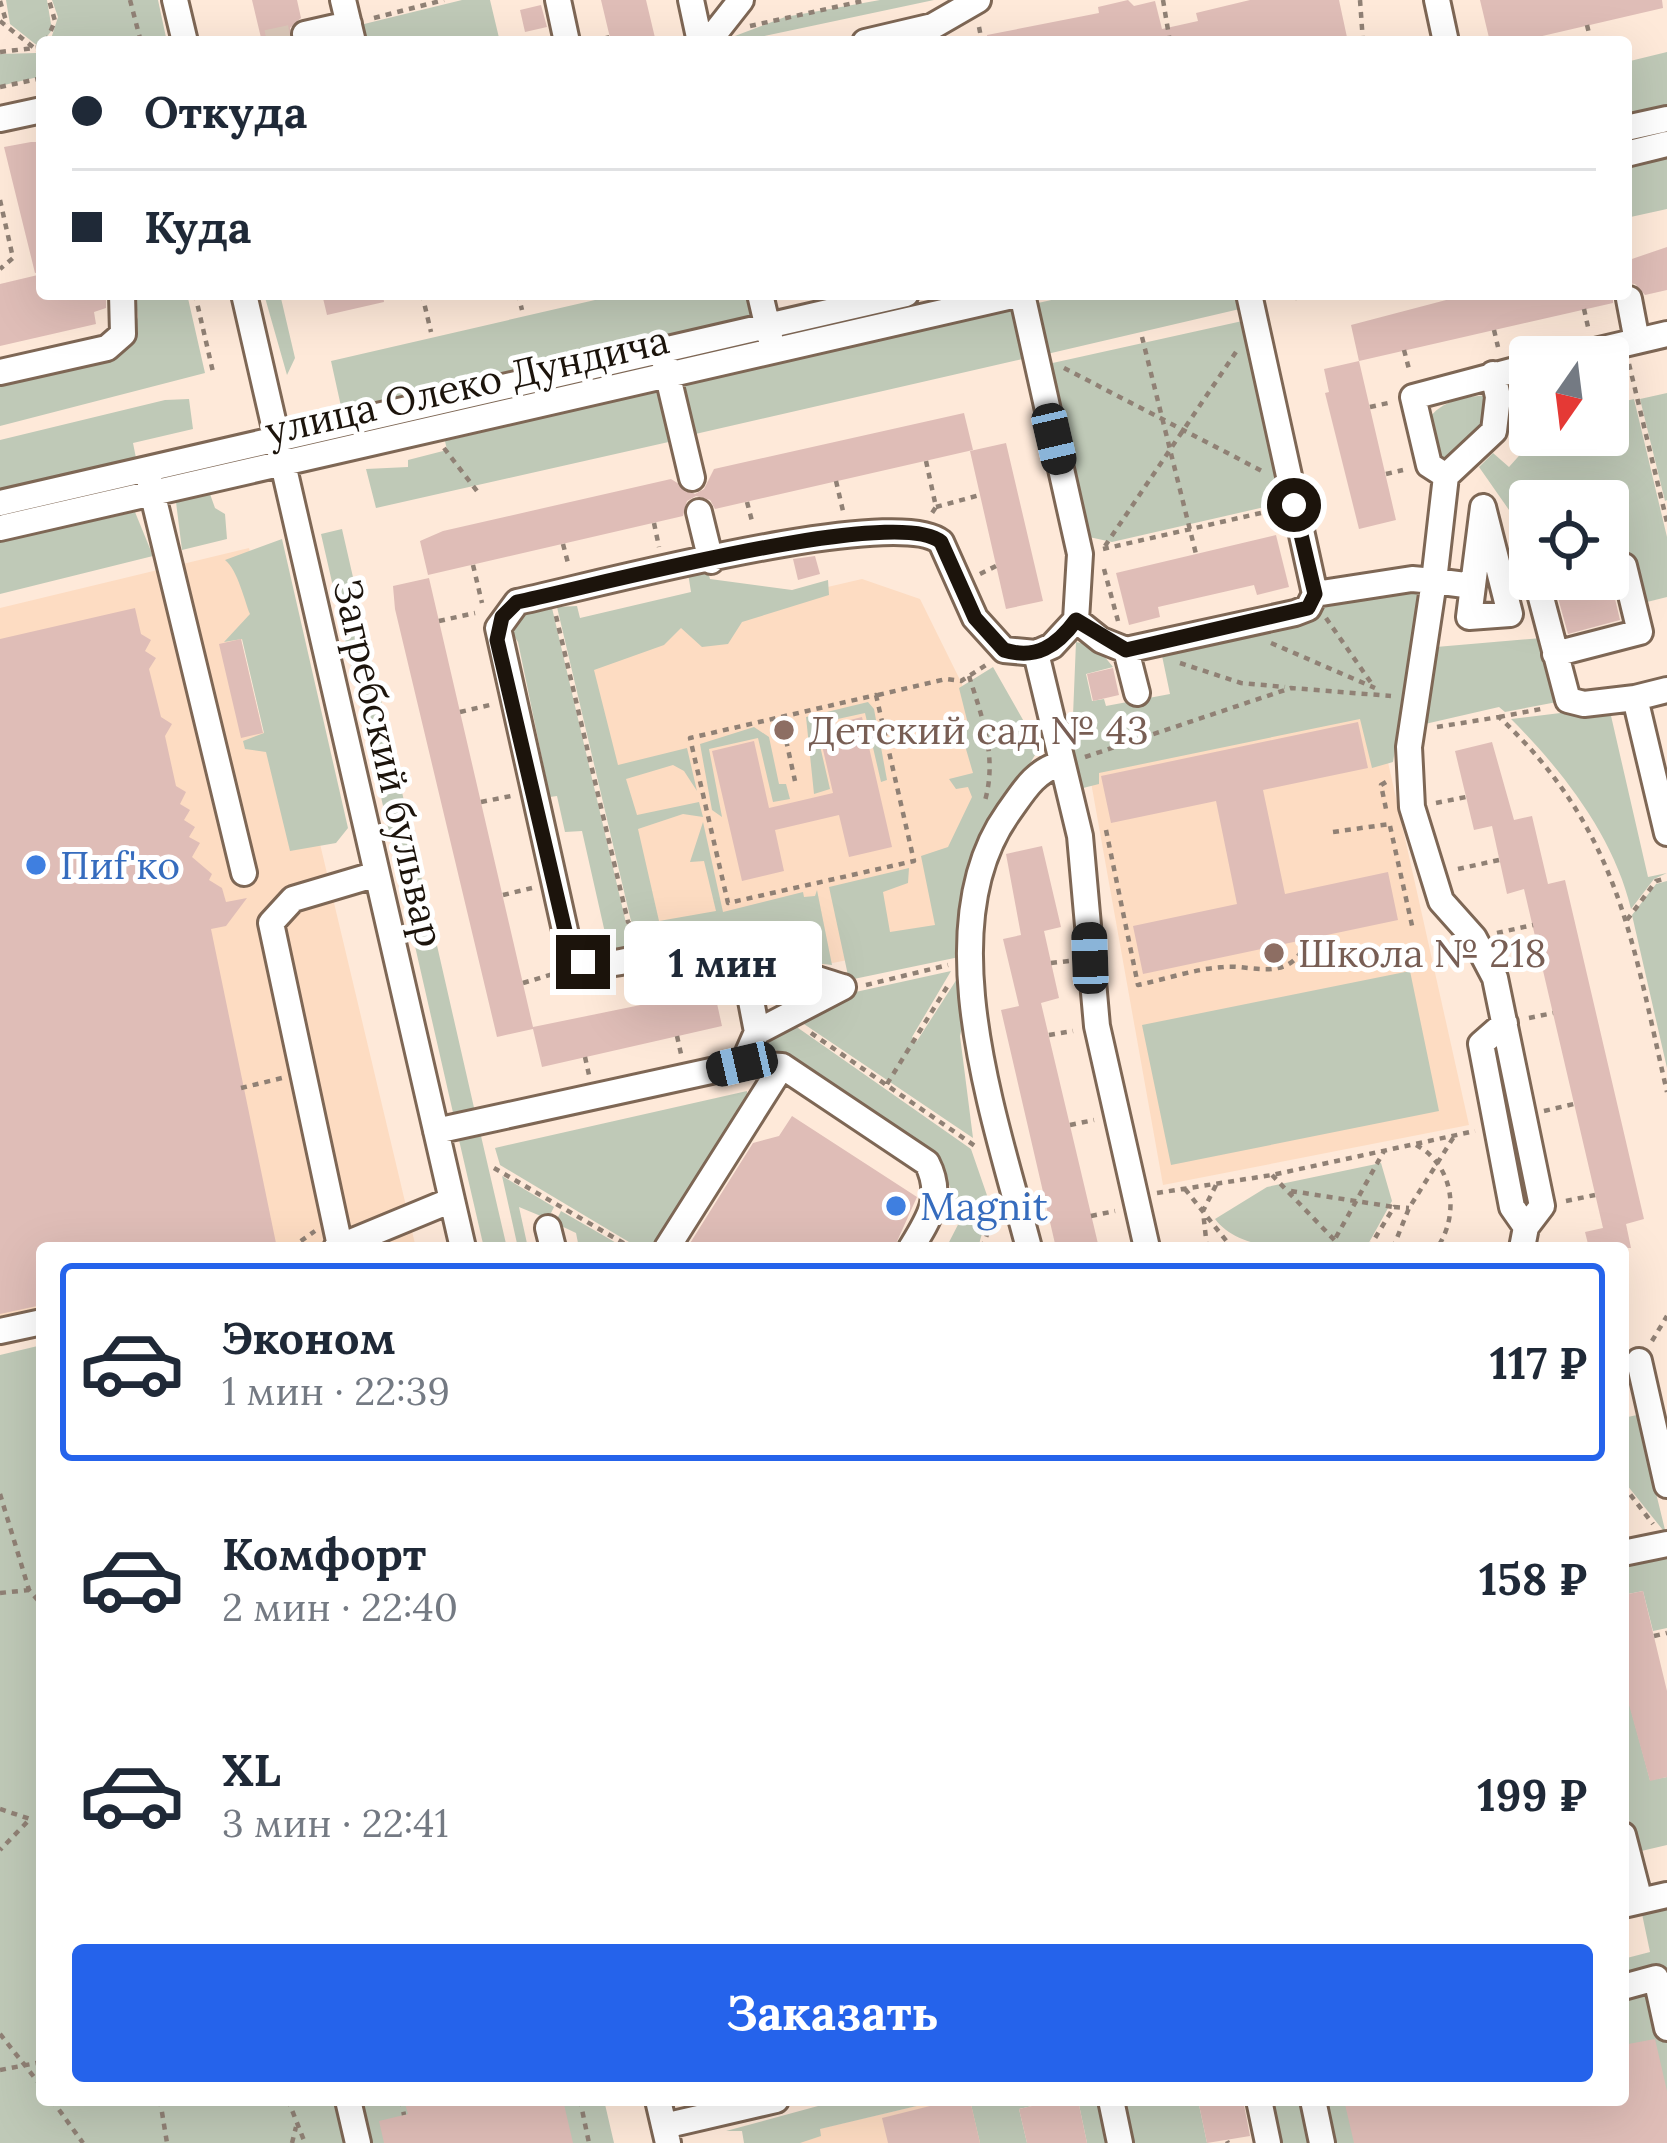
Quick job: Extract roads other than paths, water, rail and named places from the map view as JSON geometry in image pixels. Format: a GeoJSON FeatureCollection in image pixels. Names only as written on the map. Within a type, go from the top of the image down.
{"type":"FeatureCollection","features":[{"type":"Feature","properties":{"kind":"street"},"geometry":{"type":"LineString","coordinates":[[175,0],[184,36]]}},
{"type":"Feature","properties":{"kind":"street"},"geometry":{"type":"LineString","coordinates":[[558,0],[566,36]]}},
{"type":"Feature","properties":{"kind":"street"},"geometry":{"type":"LineString","coordinates":[[691,0],[705,36]]}},
{"type":"Feature","properties":{"kind":"street"},"geometry":{"type":"LineString","coordinates":[[710,36],[741,0]]}},
{"type":"Feature","properties":{"kind":"street"},"geometry":{"type":"LineString","coordinates":[[891,36],[933,26],[978,0]]}},
{"type":"Feature","properties":{"kind":"street"},"geometry":{"type":"LineString","coordinates":[[1437,0],[1445,36]]}},
{"type":"Feature","properties":{"kind":"street"},"geometry":{"type":"LineString","coordinates":[[305,34],[349,22]]}},
{"type":"Feature","properties":{"kind":"street"},"geometry":{"type":"LineString","coordinates":[[0,119],[36,111]]}},
{"type":"Feature","properties":{"kind":"street"},"geometry":{"type":"LineString","coordinates":[[1632,127],[1667,119]]}},
{"type":"Feature","properties":{"kind":"street"},"geometry":{"type":"LineString","coordinates":[[1632,153],[1667,144]]}},
{"type":"Feature","properties":{"kind":"street"},"geometry":{"type":"LineString","coordinates":[[0,372],[106,348],[123,334],[122,300]]}},
{"type":"Feature","properties":{"kind":"street","name":"Загребский бульвар"},"geometry":{"type":"LineString","coordinates":[[245,300],[462,1242]]}},
{"type":"Feature","properties":{"kind":"street"},"geometry":{"type":"LineString","coordinates":[[761,300],[773,351]]}},
{"type":"Feature","properties":{"kind":"street","name":"улица Олеко Дундича"},"geometry":{"type":"LineString","coordinates":[[0,503],[285,464],[665,363],[767,326],[881,300]]}},
{"type":"Feature","properties":{"kind":"street","name":"улица Олеко Дундича"},"geometry":{"type":"LineString","coordinates":[[0,528],[278,438],[665,363],[773,351],[996,300]]}},
{"type":"Feature","properties":{"kind":"street"},"geometry":{"type":"LineString","coordinates":[[757,1032],[843,987],[695,948],[641,954],[606,966],[583,962],[566,935],[497,640],[502,617],[517,602],[847,532],[921,531],[948,553],[965,602],[1004,650],[1036,653],[1052,646],[1076,620],[1092,551],[1024,300]]}},
{"type":"Feature","properties":{"kind":"street"},"geometry":{"type":"LineString","coordinates":[[1629,300],[1630,342],[1667,334]]}},
{"type":"Feature","properties":{"kind":"street"},"geometry":{"type":"LineString","coordinates":[[1251,303],[1314,598]]}},
{"type":"Feature","properties":{"kind":"street"},"geometry":{"type":"LineString","coordinates":[[665,363],[692,478]]}},
{"type":"Feature","properties":{"kind":"street"},"geometry":{"type":"LineString","coordinates":[[1446,476],[1429,465],[1413,397],[1509,371]]}},
{"type":"Feature","properties":{"kind":"street"},"geometry":{"type":"LineString","coordinates":[[1493,374],[1498,397],[1494,431],[1446,476],[1407,771],[1430,876],[1441,901],[1489,962],[1505,1023],[1542,1206],[1524,1237]]}},
{"type":"Feature","properties":{"kind":"street"},"geometry":{"type":"LineString","coordinates":[[149,482],[244,873]]}},
{"type":"Feature","properties":{"kind":"street"},"geometry":{"type":"LineString","coordinates":[[700,512],[711,561]]}},
{"type":"Feature","properties":{"kind":"street"},"geometry":{"type":"LineString","coordinates":[[1076,620],[1137,647],[1295,613],[1314,598],[1412,579],[1473,586]]}},
{"type":"Feature","properties":{"kind":"street"},"geometry":{"type":"LineString","coordinates":[[1555,654],[1640,632],[1629,587]]}},
{"type":"Feature","properties":{"kind":"street"},"geometry":{"type":"LineString","coordinates":[[1542,600],[1568,700],[1584,704],[1667,690]]}},
{"type":"Feature","properties":{"kind":"street"},"geometry":{"type":"LineString","coordinates":[[1137,647],[1137,693]]}},
{"type":"Feature","properties":{"kind":"street"},"geometry":{"type":"LineString","coordinates":[[1036,653],[1088,885],[1097,1026],[1145,1242]]}},
{"type":"Feature","properties":{"kind":"street"},"geometry":{"type":"LineString","coordinates":[[1635,698],[1667,833]]}},
{"type":"Feature","properties":{"kind":"street"},"geometry":{"type":"LineString","coordinates":[[1028,1242],[977,1024],[970,935],[991,840],[1030,781],[1061,771]]}},
{"type":"Feature","properties":{"kind":"street"},"geometry":{"type":"LineString","coordinates":[[337,1242],[271,923],[276,912],[310,891],[376,874]]}},
{"type":"Feature","properties":{"kind":"street"},"geometry":{"type":"LineString","coordinates":[[742,958],[757,1032],[742,1064]]}},
{"type":"Feature","properties":{"kind":"street"},"geometry":{"type":"LineString","coordinates":[[1505,1023],[1481,1044],[1512,1207],[1524,1237]]}},
{"type":"Feature","properties":{"kind":"street"},"geometry":{"type":"LineString","coordinates":[[436,1131],[742,1064],[782,1066],[927,1163],[937,1190],[934,1207],[914,1242]]}},
{"type":"Feature","properties":{"kind":"street"},"geometry":{"type":"LineString","coordinates":[[671,1242],[782,1066]]}},
{"type":"Feature","properties":{"kind":"street"},"geometry":{"type":"LineString","coordinates":[[1499,1137],[1531,1141]]}},
{"type":"Feature","properties":{"kind":"street"},"geometry":{"type":"LineString","coordinates":[[349,1242],[452,1200]]}},
{"type":"Feature","properties":{"kind":"street"},"geometry":{"type":"LineString","coordinates":[[0,1331],[36,1323]]}},
{"type":"Feature","properties":{"kind":"street"},"geometry":{"type":"LineString","coordinates":[[1639,1361],[1633,1393],[1667,1485]]}},
{"type":"Feature","properties":{"kind":"street"},"geometry":{"type":"LineString","coordinates":[[1629,1550],[1662,1536]]}},
{"type":"Feature","properties":{"kind":"street"},"geometry":{"type":"LineString","coordinates":[[1631,1903],[1667,1895]]}},
{"type":"Feature","properties":{"kind":"street"},"geometry":{"type":"LineString","coordinates":[[1629,1985],[1656,1978],[1667,2028]]}},
{"type":"Feature","properties":{"kind":"street"},"geometry":{"type":"LineString","coordinates":[[349,2106],[358,2143]]}},
{"type":"Feature","properties":{"kind":"street"},"geometry":{"type":"LineString","coordinates":[[666,2134],[757,2106]]}},
{"type":"Feature","properties":{"kind":"street"},"geometry":{"type":"LineString","coordinates":[[1112,2106],[1120,2143]]}},
{"type":"Feature","properties":{"kind":"street"},"geometry":{"type":"LineString","coordinates":[[1260,2106],[1268,2143]]}},
{"type":"Feature","properties":{"kind":"street"},"geometry":{"type":"LineString","coordinates":[[1314,2106],[1322,2143]]}},
{"type":"Feature","properties":{"kind":"tunnel"},"geometry":{"type":"LineString","coordinates":[[296,36],[305,34]]}},
{"type":"Feature","properties":{"kind":"place","name":"Детский сад № 43"},"geometry":{"type":"Point","coordinates":[784,730]}},
{"type":"Feature","properties":{"kind":"place","name":"Пиf'ко"},"geometry":{"type":"Point","coordinates":[36,865]}},
{"type":"Feature","properties":{"kind":"place","name":"Школа № 218"},"geometry":{"type":"Point","coordinates":[1274,953]}},
{"type":"Feature","properties":{"kind":"place","name":"Magnit"},"geometry":{"type":"Point","coordinates":[896,1206]}}]}
